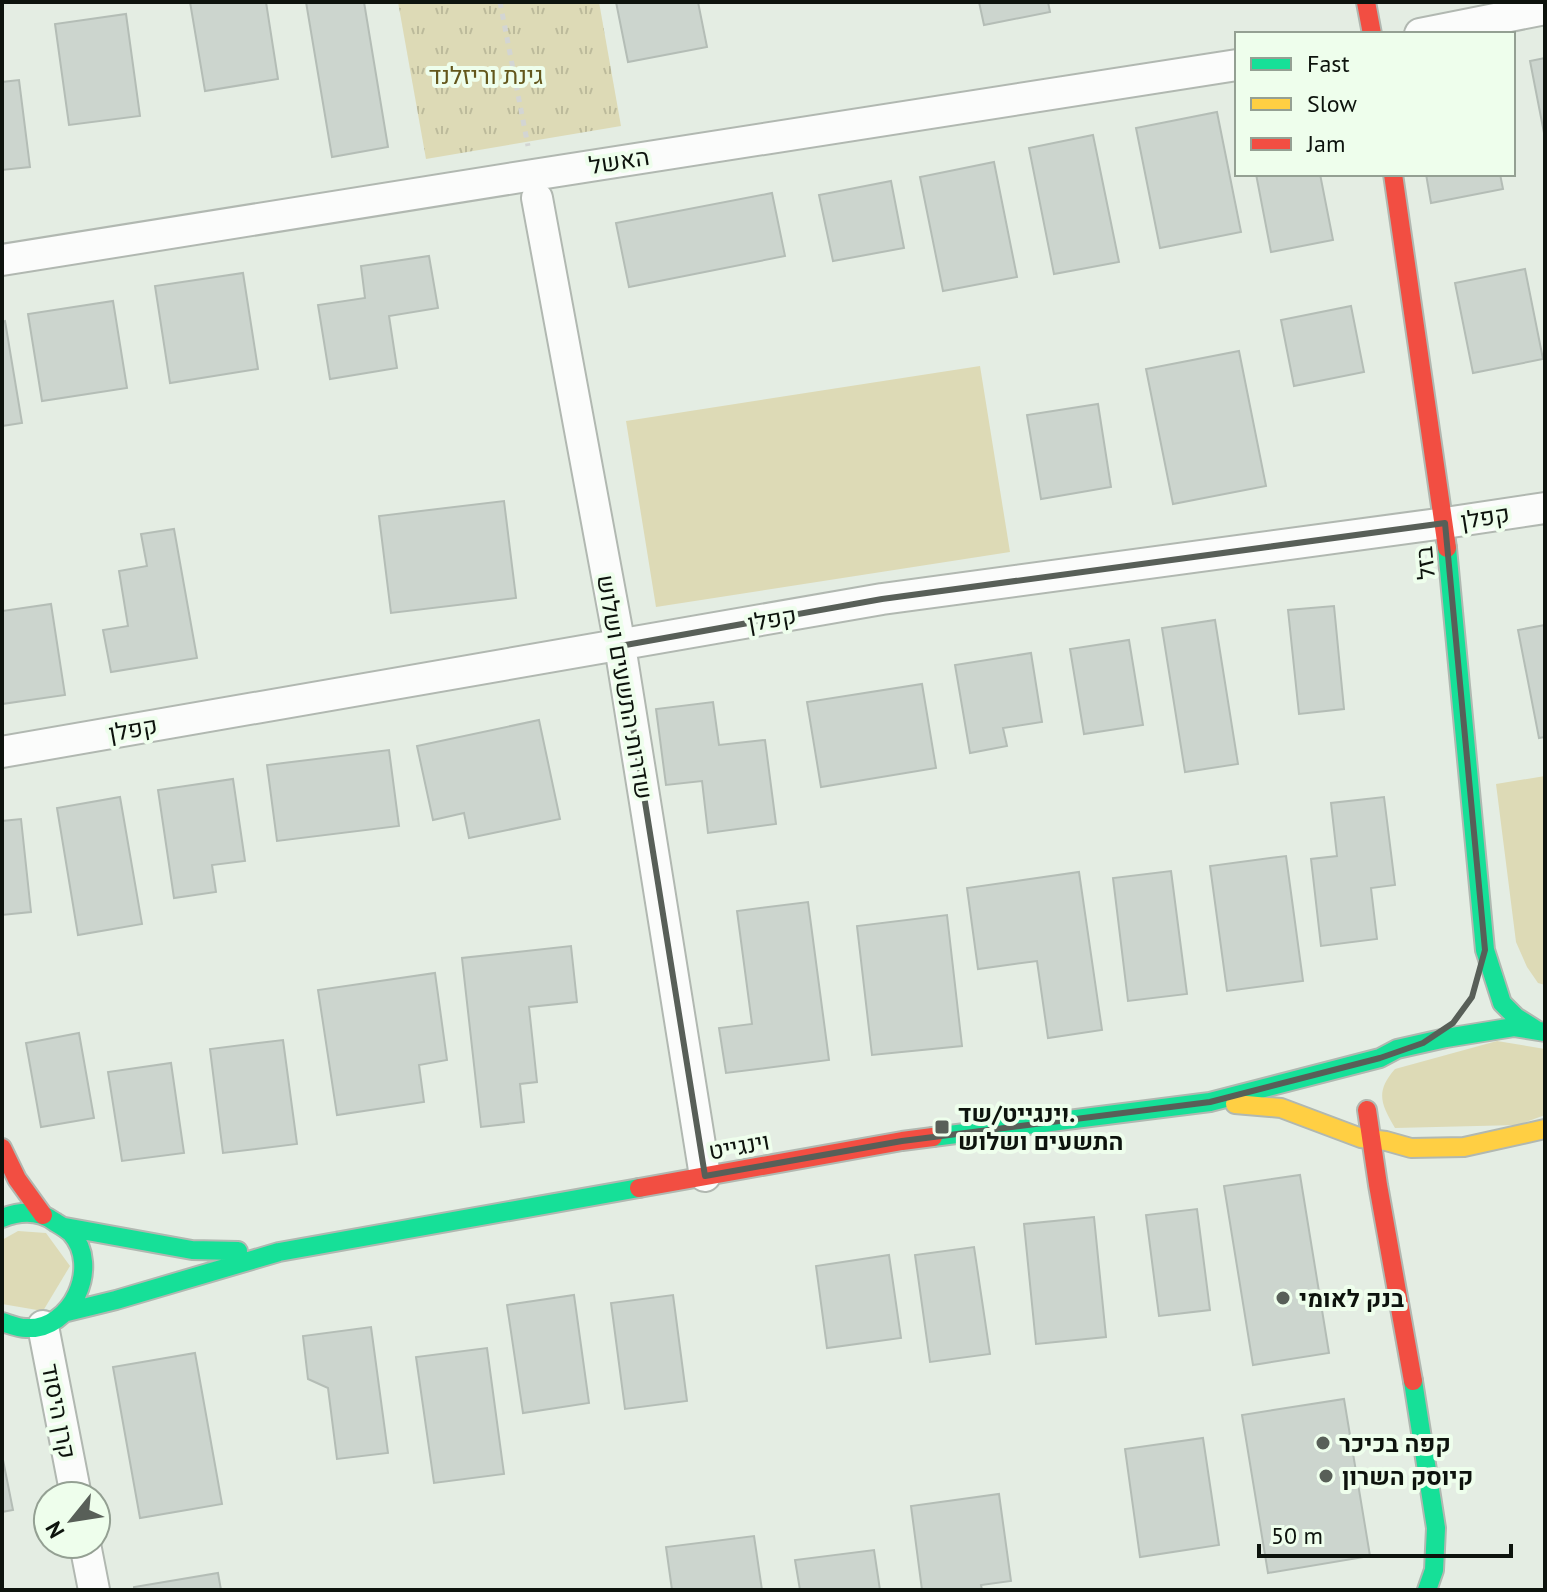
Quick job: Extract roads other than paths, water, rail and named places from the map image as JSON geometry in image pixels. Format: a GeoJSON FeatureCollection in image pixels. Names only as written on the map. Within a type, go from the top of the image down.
{"type":"FeatureCollection","features":[{"type":"Feature","properties":{"kind":"street"},"geometry":{"type":"LineString","coordinates":[[1366,2],[1372,32]]}},
{"type":"Feature","properties":{"kind":"street"},"geometry":{"type":"LineString","coordinates":[[1430,32],[1545,9]]}},
{"type":"Feature","properties":{"kind":"street","name":"האשל"},"geometry":{"type":"LineString","coordinates":[[2,260],[535,186],[1235,65]]}},
{"type":"Feature","properties":{"kind":"street","name":"בזל"},"geometry":{"type":"LineString","coordinates":[[1393,176],[1445,523],[1485,950],[1502,1003],[1516,1017],[1540,1031]]}},
{"type":"Feature","properties":{"kind":"street","name":"שדרות התשעים ושלוש"},"geometry":{"type":"LineString","coordinates":[[535,186],[620,646],[705,1176]]}},
{"type":"Feature","properties":{"kind":"street","name":"קפלן"},"geometry":{"type":"LineString","coordinates":[[2,752],[882,599],[1545,508]]}},
{"type":"Feature","properties":{"kind":"street","name":"בזל"},"geometry":{"type":"LineString","coordinates":[[1476,985],[1485,950]]}},
{"type":"Feature","properties":{"kind":"street"},"geometry":{"type":"LineString","coordinates":[[1423,1043],[1440,1035],[1460,1014]]}},
{"type":"Feature","properties":{"kind":"street"},"geometry":{"type":"LineString","coordinates":[[1423,1043],[1514,1027],[1540,1031]]}},
{"type":"Feature","properties":{"kind":"street","name":"וינגייט"},"geometry":{"type":"LineString","coordinates":[[4,1324],[26,1328],[279,1252],[902,1141],[1210,1102],[1380,1058],[1397,1049],[1423,1043]]}},
{"type":"Feature","properties":{"kind":"street"},"geometry":{"type":"LineString","coordinates":[[1378,1185],[1384,1141],[1373,1128],[1367,1110],[1369,1083],[1380,1058]]}},
{"type":"Feature","properties":{"kind":"street","name":"וינגייט"},"geometry":{"type":"LineString","coordinates":[[1210,1102],[1281,1108],[1337,1130],[1411,1148],[1464,1147],[1545,1129]]}},
{"type":"Feature","properties":{"kind":"street"},"geometry":{"type":"LineString","coordinates":[[1337,1130],[1358,1146],[1369,1161],[1378,1185],[1406,1332],[1436,1528],[1434,1570],[1427,1590]]}},
{"type":"Feature","properties":{"kind":"street"},"geometry":{"type":"LineString","coordinates":[[2,1148],[17,1179],[43,1215]]}},
{"type":"Feature","properties":{"kind":"street"},"geometry":{"type":"LineString","coordinates":[[2,1218],[26,1212],[43,1215]]}},
{"type":"Feature","properties":{"kind":"street","name":"וינגייט"},"geometry":{"type":"LineString","coordinates":[[43,1215],[65,1227],[192,1250],[279,1252]]}},
{"type":"Feature","properties":{"kind":"street"},"geometry":{"type":"LineString","coordinates":[[55,1319],[77,1298],[83,1282],[84,1265],[80,1249],[65,1227]]}},
{"type":"Feature","properties":{"kind":"street","name":"קרן היסוד"},"geometry":{"type":"LineString","coordinates":[[55,1319],[74,1480]]}},
{"type":"Feature","properties":{"kind":"street"},"geometry":{"type":"LineString","coordinates":[[88,1560],[94,1590]]}},
{"type":"Feature","properties":{"kind":"place","name":"וינגייט/שד. התשעים ושלוש"},"geometry":{"type":"Point","coordinates":[942,1127]}},
{"type":"Feature","properties":{"kind":"place","name":"בנק לאומי"},"geometry":{"type":"Point","coordinates":[1283,1298]}},
{"type":"Feature","properties":{"kind":"place","name":"קפה בכיכר"},"geometry":{"type":"Point","coordinates":[1323,1443]}},
{"type":"Feature","properties":{"kind":"place","name":"קיוסק השרון"},"geometry":{"type":"Point","coordinates":[1326,1476]}},
{"type":"Feature","properties":{"kind":"park label","name":"גינת וריזלנד"},"geometry":{"type":"Point","coordinates":[486,75]}}]}
